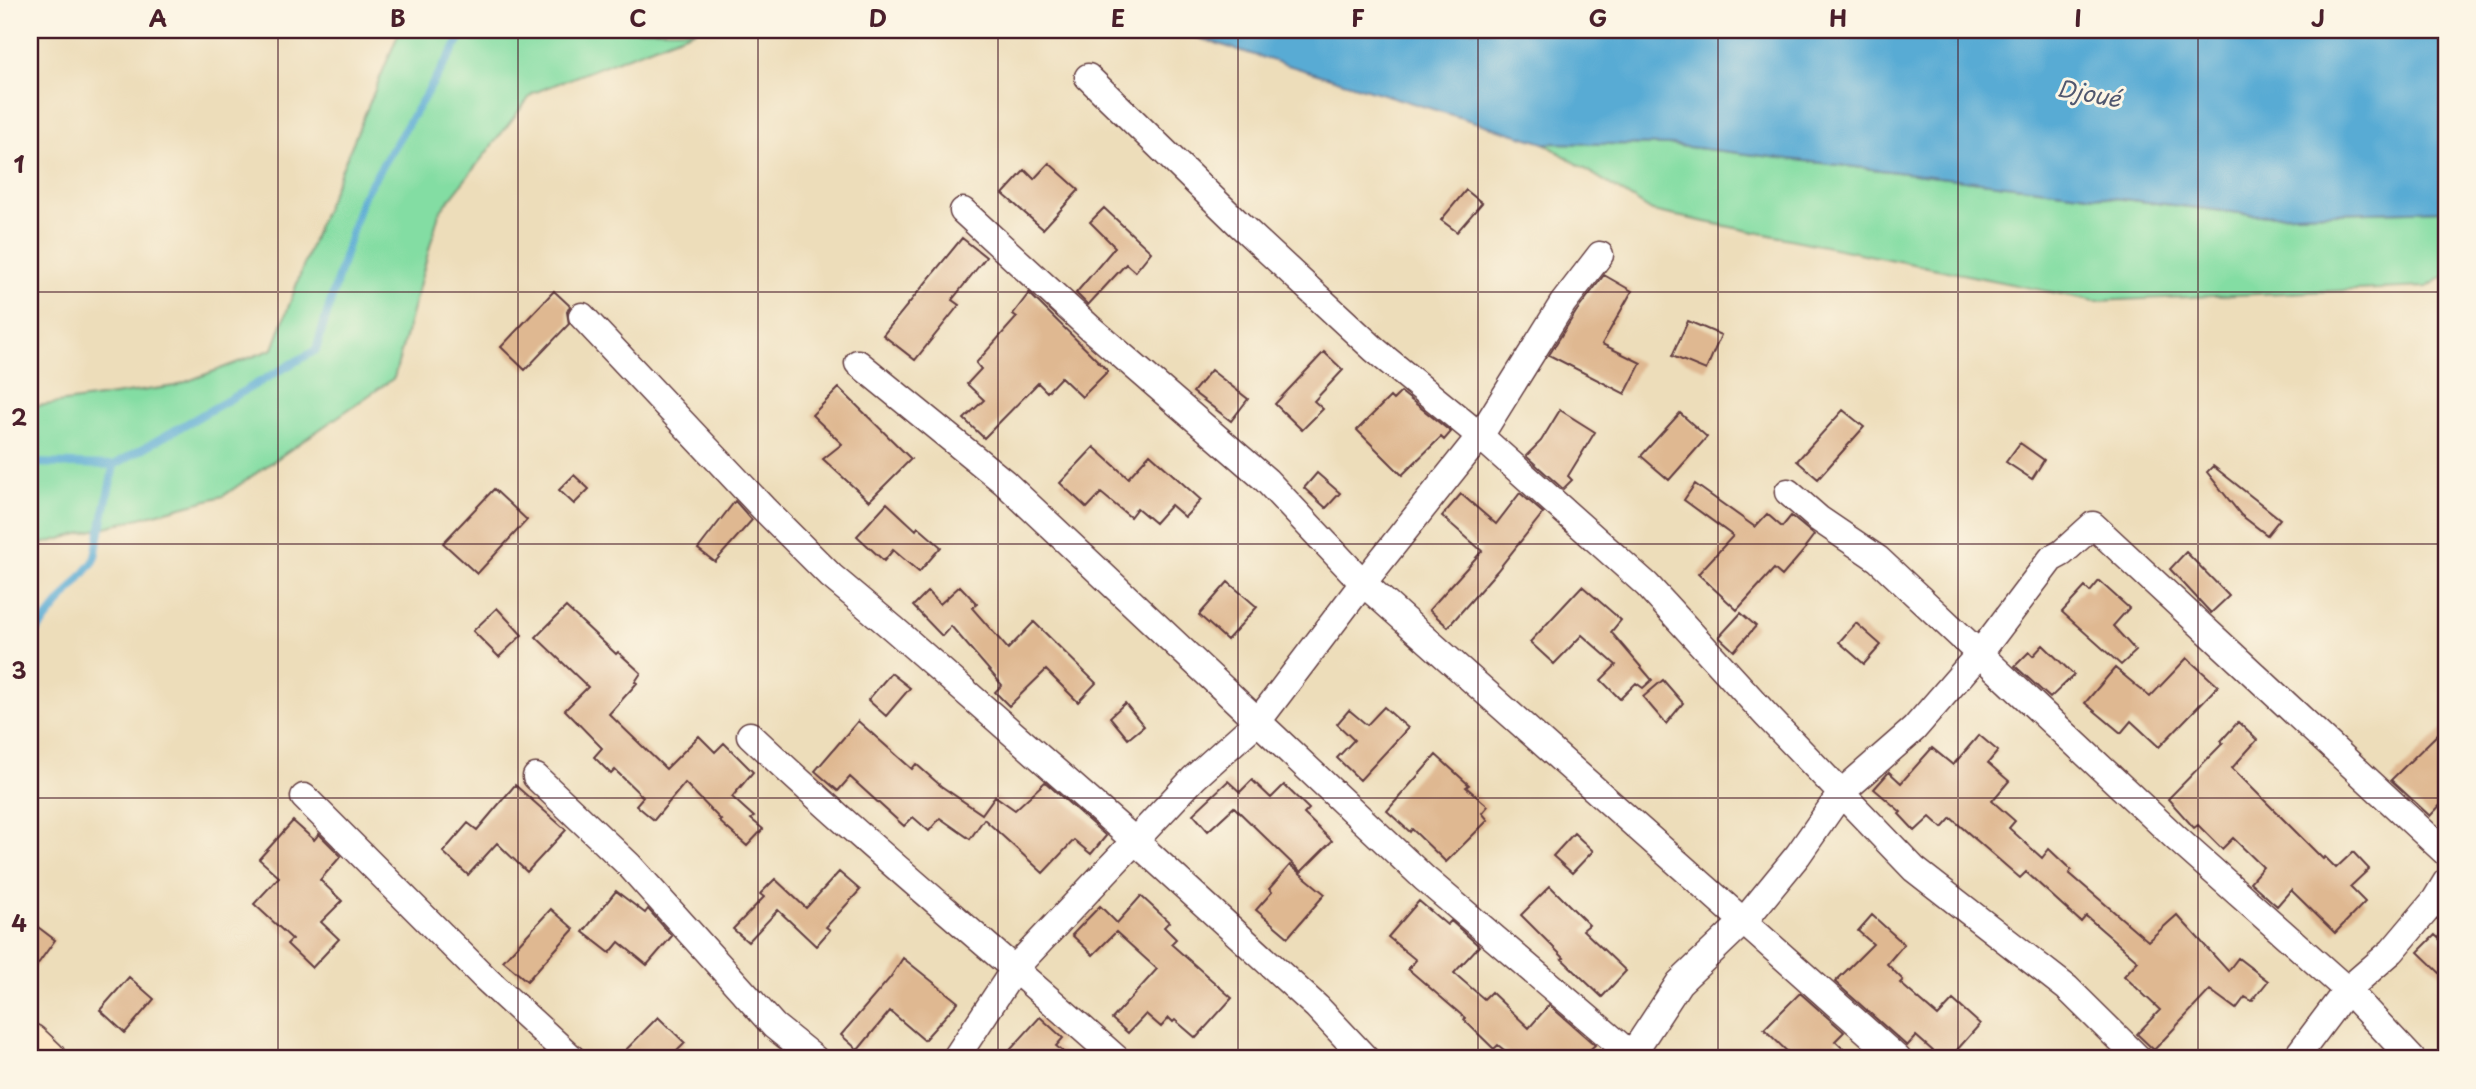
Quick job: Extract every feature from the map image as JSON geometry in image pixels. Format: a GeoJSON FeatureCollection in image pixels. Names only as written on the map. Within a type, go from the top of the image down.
{"type":"FeatureCollection","features":[{"type":"Feature","properties":{"kind":"street"},"geometry":{"type":"LineString","coordinates":[[1088,77],[1238,223],[1375,349],[1480,436],[1647,585],[1766,715],[1914,869],[2067,988],[2139,1059]]}},
{"type":"Feature","properties":{"kind":"street"},"geometry":{"type":"LineString","coordinates":[[963,211],[1089,327],[1266,480],[1363,583],[1898,1059]]}},
{"type":"Feature","properties":{"kind":"street"},"geometry":{"type":"LineString","coordinates":[[956,1059],[1015,968],[1194,778],[1259,720],[1480,436],[1563,303],[1600,255]]}},
{"type":"Feature","properties":{"kind":"street"},"geometry":{"type":"LineString","coordinates":[[582,316],[762,508],[831,576],[1134,841],[1317,1007],[1366,1059]]}},
{"type":"Feature","properties":{"kind":"street"},"geometry":{"type":"LineString","coordinates":[[858,363],[1004,482],[1424,877],[1632,1058],[1679,983],[1744,921],[1798,855],[1842,792],[1914,729],[1980,653],[2050,559],[2062,553],[2093,525],[2446,853]]}},
{"type":"Feature","properties":{"kind":"street"},"geometry":{"type":"LineString","coordinates":[[1788,492],[1819,519],[1878,559],[2176,838],[2347,990],[2412,1059]]}},
{"type":"Feature","properties":{"kind":"street"},"geometry":{"type":"LineString","coordinates":[[750,735],[824,805],[1117,1059]]}},
{"type":"Feature","properties":{"kind":"street"},"geometry":{"type":"LineString","coordinates":[[536,777],[629,865],[774,1026],[815,1059]]}},
{"type":"Feature","properties":{"kind":"street"},"geometry":{"type":"LineString","coordinates":[[304,797],[486,979],[573,1059]]}},
{"type":"Feature","properties":{"kind":"street"},"geometry":{"type":"LineString","coordinates":[[2295,1059],[2347,990],[2392,951],[2435,900],[2446,882]]}},
{"type":"Feature","properties":{"kind":"street"},"geometry":{"type":"LineString","coordinates":[[30,1043],[47,1059]]}},
{"type":"Feature","properties":{"kind":"green space"},"geometry":{"type":"Polygon","coordinates":[[[400,30],[696,30],[533,93],[439,213],[394,378],[223,496],[30,547],[30,407],[175,386],[273,349],[318,226],[400,30]]]}},
{"type":"Feature","properties":{"kind":"green space"},"geometry":{"type":"Polygon","coordinates":[[[1544,143],[1671,145],[2256,215],[2446,210],[2446,275],[2427,287],[2095,301],[1652,211],[1544,143]]]}},
{"type":"Feature","properties":{"kind":"water","name":"Djoué"},"geometry":{"type":"Polygon","coordinates":[[[1149,30],[2446,30],[2446,210],[2256,215],[1671,145],[1544,143],[1192,36],[1149,30]]]}},
{"type":"Feature","properties":{"kind":"building"},"geometry":{"type":"Polygon","coordinates":[[[1049,163],[1079,190],[1043,229],[1003,194],[1025,170],[1034,179],[1049,163]]]}},
{"type":"Feature","properties":{"kind":"building"},"geometry":{"type":"Polygon","coordinates":[[[1466,190],[1482,203],[1457,232],[1441,220],[1466,190]]]}},
{"type":"Feature","properties":{"kind":"building"},"geometry":{"type":"Polygon","coordinates":[[[1104,208],[1151,252],[1135,272],[1126,264],[1088,305],[1076,293],[1115,247],[1090,222],[1104,208]]]}},
{"type":"Feature","properties":{"kind":"building"},"geometry":{"type":"Polygon","coordinates":[[[962,238],[986,257],[952,300],[959,305],[915,360],[883,335],[962,238]]]}},
{"type":"Feature","properties":{"kind":"building"},"geometry":{"type":"Polygon","coordinates":[[[1604,275],[1632,291],[1602,344],[1641,363],[1625,394],[1549,355],[1576,312],[1604,275]]]}},
{"type":"Feature","properties":{"kind":"building"},"geometry":{"type":"Polygon","coordinates":[[[554,291],[570,306],[567,312],[569,324],[525,370],[501,347],[554,291]]]}},
{"type":"Feature","properties":{"kind":"building"},"geometry":{"type":"Polygon","coordinates":[[[1029,293],[1108,371],[1082,397],[1061,377],[1047,392],[1038,383],[984,438],[964,419],[984,400],[967,384],[981,369],[976,363],[1017,317],[1013,314],[1029,293]]]}},
{"type":"Feature","properties":{"kind":"building"},"geometry":{"type":"Polygon","coordinates":[[[1688,321],[1721,335],[1706,370],[1672,356],[1688,321]]]}},
{"type":"Feature","properties":{"kind":"building"},"geometry":{"type":"Polygon","coordinates":[[[1324,352],[1343,370],[1314,401],[1323,409],[1302,430],[1275,404],[1324,352]]]}},
{"type":"Feature","properties":{"kind":"building"},"geometry":{"type":"Polygon","coordinates":[[[1211,370],[1248,399],[1231,421],[1193,392],[1211,370]]]}},
{"type":"Feature","properties":{"kind":"building"},"geometry":{"type":"Polygon","coordinates":[[[839,388],[911,459],[869,501],[823,459],[842,444],[812,415],[839,388]]]}},
{"type":"Feature","properties":{"kind":"building"},"geometry":{"type":"Polygon","coordinates":[[[1401,392],[1451,432],[1444,440],[1441,437],[1402,475],[1357,430],[1390,397],[1393,400],[1401,392]]]}},
{"type":"Feature","properties":{"kind":"building"},"geometry":{"type":"Polygon","coordinates":[[[1560,410],[1595,432],[1568,476],[1572,480],[1563,489],[1526,456],[1541,441],[1560,410]]]}},
{"type":"Feature","properties":{"kind":"building"},"geometry":{"type":"Polygon","coordinates":[[[1843,410],[1864,427],[1818,479],[1797,461],[1843,410]]]}},
{"type":"Feature","properties":{"kind":"building"},"geometry":{"type":"Polygon","coordinates":[[[1680,413],[1707,437],[1669,480],[1641,456],[1680,413]]]}},
{"type":"Feature","properties":{"kind":"building"},"geometry":{"type":"Polygon","coordinates":[[[2020,443],[2044,460],[2032,479],[2006,462],[2020,443]]]}},
{"type":"Feature","properties":{"kind":"building"},"geometry":{"type":"Polygon","coordinates":[[[1094,447],[1128,478],[1150,454],[1201,500],[1185,517],[1171,505],[1155,523],[1137,508],[1130,517],[1101,493],[1087,508],[1060,483],[1094,447]]]}},
{"type":"Feature","properties":{"kind":"building"},"geometry":{"type":"Polygon","coordinates":[[[2213,466],[2280,519],[2267,535],[2241,515],[2207,472],[2213,466]]]}},
{"type":"Feature","properties":{"kind":"building"},"geometry":{"type":"Polygon","coordinates":[[[1317,473],[1340,493],[1326,508],[1304,488],[1317,473]]]}},
{"type":"Feature","properties":{"kind":"building"},"geometry":{"type":"Polygon","coordinates":[[[574,475],[589,489],[574,504],[559,490],[574,475]]]}},
{"type":"Feature","properties":{"kind":"building"},"geometry":{"type":"Polygon","coordinates":[[[1695,484],[1755,527],[1767,514],[1782,527],[1791,516],[1814,535],[1782,576],[1774,569],[1737,610],[1698,574],[1733,536],[1684,500],[1695,484]]]}},
{"type":"Feature","properties":{"kind":"building"},"geometry":{"type":"Polygon","coordinates":[[[494,489],[527,520],[477,574],[443,543],[494,489]]]}},
{"type":"Feature","properties":{"kind":"building"},"geometry":{"type":"Polygon","coordinates":[[[1520,493],[1543,513],[1448,627],[1429,610],[1482,551],[1442,516],[1461,494],[1496,524],[1520,493]]]}},
{"type":"Feature","properties":{"kind":"building"},"geometry":{"type":"Polygon","coordinates":[[[735,501],[752,520],[715,562],[698,549],[735,501]]]}},
{"type":"Feature","properties":{"kind":"building"},"geometry":{"type":"Polygon","coordinates":[[[887,503],[916,530],[918,527],[941,547],[919,572],[893,550],[884,561],[857,536],[887,503]]]}},
{"type":"Feature","properties":{"kind":"building"},"geometry":{"type":"Polygon","coordinates":[[[2186,552],[2229,596],[2211,613],[2170,569],[2186,552]]]}},
{"type":"Feature","properties":{"kind":"building"},"geometry":{"type":"Polygon","coordinates":[[[2099,581],[2129,608],[2113,626],[2136,651],[2121,665],[2062,612],[2085,587],[2090,592],[2099,581]]]}},
{"type":"Feature","properties":{"kind":"building"},"geometry":{"type":"Polygon","coordinates":[[[1228,582],[1257,607],[1227,640],[1199,615],[1228,582]]]}},
{"type":"Feature","properties":{"kind":"building"},"geometry":{"type":"Polygon","coordinates":[[[960,586],[977,604],[972,608],[1008,649],[1034,622],[1096,683],[1078,702],[1046,670],[1009,706],[995,692],[1002,685],[951,626],[942,636],[913,606],[928,591],[940,604],[960,586]]]}},
{"type":"Feature","properties":{"kind":"building"},"geometry":{"type":"Polygon","coordinates":[[[1582,586],[1621,620],[1611,632],[1652,680],[1643,688],[1636,683],[1620,699],[1601,680],[1616,665],[1582,635],[1554,664],[1530,642],[1582,586]]]}},
{"type":"Feature","properties":{"kind":"building"},"geometry":{"type":"Polygon","coordinates":[[[566,607],[616,654],[618,652],[641,673],[635,682],[637,683],[609,714],[666,769],[699,736],[715,752],[724,743],[753,772],[732,797],[763,829],[747,846],[719,821],[721,820],[685,783],[654,820],[636,805],[643,797],[615,770],[611,774],[594,757],[602,748],[565,710],[588,687],[536,637],[566,607]]]}},
{"type":"Feature","properties":{"kind":"building"},"geometry":{"type":"Polygon","coordinates":[[[497,608],[522,635],[499,657],[473,631],[497,608]]]}},
{"type":"Feature","properties":{"kind":"building"},"geometry":{"type":"Polygon","coordinates":[[[1741,613],[1756,626],[1734,651],[1719,637],[1741,613]]]}},
{"type":"Feature","properties":{"kind":"building"},"geometry":{"type":"Polygon","coordinates":[[[1856,623],[1881,645],[1864,664],[1839,642],[1856,623]]]}},
{"type":"Feature","properties":{"kind":"building"},"geometry":{"type":"Polygon","coordinates":[[[2043,645],[2074,675],[2050,698],[2015,666],[2029,652],[2033,656],[2043,645]]]}},
{"type":"Feature","properties":{"kind":"building"},"geometry":{"type":"Polygon","coordinates":[[[2187,658],[2218,686],[2159,747],[2131,721],[2121,733],[2085,703],[2115,668],[2150,697],[2187,658]]]}},
{"type":"Feature","properties":{"kind":"building"},"geometry":{"type":"Polygon","coordinates":[[[891,673],[910,688],[886,716],[868,700],[891,673]]]}},
{"type":"Feature","properties":{"kind":"building"},"geometry":{"type":"Polygon","coordinates":[[[1663,680],[1683,703],[1666,724],[1643,697],[1663,680]]]}},
{"type":"Feature","properties":{"kind":"building"},"geometry":{"type":"Polygon","coordinates":[[[1125,703],[1144,726],[1128,739],[1110,717],[1125,703]]]}},
{"type":"Feature","properties":{"kind":"building"},"geometry":{"type":"Polygon","coordinates":[[[1384,707],[1408,728],[1360,780],[1337,758],[1354,740],[1337,724],[1349,710],[1367,725],[1384,707]]]}},
{"type":"Feature","properties":{"kind":"building"},"geometry":{"type":"Polygon","coordinates":[[[858,721],[912,769],[916,764],[941,786],[982,814],[995,796],[1015,810],[1045,782],[1106,836],[1091,854],[1074,840],[1043,873],[984,819],[970,839],[940,818],[929,831],[913,817],[904,826],[850,777],[838,791],[815,771],[858,721]]]}},
{"type":"Feature","properties":{"kind":"building"},"geometry":{"type":"Polygon","coordinates":[[[2238,722],[2257,740],[2232,768],[2323,859],[2325,857],[2336,868],[2353,852],[2369,869],[2350,887],[2365,902],[2335,933],[2291,890],[2277,906],[2250,882],[2263,867],[2233,838],[2222,849],[2198,825],[2194,828],[2168,799],[2223,743],[2221,741],[2238,722]]]}},
{"type":"Feature","properties":{"kind":"building"},"geometry":{"type":"Polygon","coordinates":[[[2446,726],[2446,799],[2430,816],[2391,780],[2446,726]]]}},
{"type":"Feature","properties":{"kind":"building"},"geometry":{"type":"Polygon","coordinates":[[[1979,735],[1998,751],[1988,763],[2009,781],[1992,801],[2015,821],[2009,828],[2042,858],[2049,849],[2071,870],[2069,873],[2148,941],[2177,915],[2228,971],[2238,958],[2268,981],[2252,1001],[2245,997],[2236,1009],[2210,990],[2154,1050],[2137,1034],[2160,1010],[2124,976],[2138,961],[2086,916],[2081,922],[2026,872],[2020,878],[1951,818],[1942,828],[1930,817],[1915,831],[1899,814],[1901,812],[1874,789],[1889,772],[1901,783],[1932,748],[1953,765],[1979,735]]]}},
{"type":"Feature","properties":{"kind":"building"},"geometry":{"type":"Polygon","coordinates":[[[1436,755],[1488,806],[1482,813],[1488,820],[1446,862],[1412,829],[1410,832],[1387,811],[1436,755]]]}},
{"type":"Feature","properties":{"kind":"building"},"geometry":{"type":"Polygon","coordinates":[[[1252,780],[1271,798],[1284,785],[1309,809],[1304,814],[1332,841],[1301,872],[1234,807],[1208,831],[1193,814],[1228,781],[1240,792],[1252,780]]]}},
{"type":"Feature","properties":{"kind":"building"},"geometry":{"type":"Polygon","coordinates":[[[515,785],[566,830],[527,872],[497,843],[468,875],[443,852],[468,823],[477,830],[515,785]]]}},
{"type":"Feature","properties":{"kind":"building"},"geometry":{"type":"Polygon","coordinates":[[[293,821],[314,840],[319,834],[341,856],[320,880],[342,901],[321,922],[339,939],[312,968],[287,944],[292,939],[254,904],[279,877],[259,859],[293,821]]]}},
{"type":"Feature","properties":{"kind":"building"},"geometry":{"type":"Polygon","coordinates":[[[1574,833],[1593,851],[1572,873],[1553,856],[1574,833]]]}},
{"type":"Feature","properties":{"kind":"building"},"geometry":{"type":"Polygon","coordinates":[[[1290,865],[1325,894],[1288,937],[1256,910],[1272,892],[1269,889],[1290,865]]]}},
{"type":"Feature","properties":{"kind":"building"},"geometry":{"type":"Polygon","coordinates":[[[839,872],[860,890],[826,927],[830,930],[816,946],[778,910],[748,942],[733,929],[764,897],[760,894],[775,879],[806,908],[839,872]]]}},
{"type":"Feature","properties":{"kind":"building"},"geometry":{"type":"Polygon","coordinates":[[[1550,886],[1589,925],[1583,930],[1626,971],[1602,997],[1521,915],[1550,886]]]}},
{"type":"Feature","properties":{"kind":"building"},"geometry":{"type":"Polygon","coordinates":[[[616,891],[645,913],[648,909],[672,936],[647,965],[619,942],[610,953],[583,932],[616,891]]]}},
{"type":"Feature","properties":{"kind":"building"},"geometry":{"type":"Polygon","coordinates":[[[1141,896],[1169,922],[1164,927],[1176,939],[1171,944],[1232,998],[1196,1038],[1175,1020],[1173,1022],[1169,1018],[1161,1027],[1146,1014],[1128,1033],[1112,1019],[1157,969],[1116,932],[1093,955],[1072,935],[1100,906],[1117,923],[1141,896]]]}},
{"type":"Feature","properties":{"kind":"building"},"geometry":{"type":"Polygon","coordinates":[[[1419,901],[1447,925],[1451,921],[1479,946],[1454,973],[1484,999],[1491,992],[1529,1028],[1549,1005],[1595,1045],[1580,1059],[1515,1059],[1498,1045],[1494,1049],[1465,1018],[1408,969],[1416,960],[1388,937],[1419,901]]]}},
{"type":"Feature","properties":{"kind":"building"},"geometry":{"type":"Polygon","coordinates":[[[551,909],[574,929],[527,981],[503,961],[551,909]]]}},
{"type":"Feature","properties":{"kind":"building"},"geometry":{"type":"Polygon","coordinates":[[[1872,915],[1904,944],[1887,964],[1903,980],[1900,983],[1938,1016],[1953,1000],[1980,1024],[1949,1059],[1942,1059],[1916,1036],[1907,1046],[1835,982],[1873,944],[1858,931],[1872,915]]]}},
{"type":"Feature","properties":{"kind":"building"},"geometry":{"type":"Polygon","coordinates":[[[30,921],[55,940],[30,975],[30,921]]]}},
{"type":"Feature","properties":{"kind":"building"},"geometry":{"type":"Polygon","coordinates":[[[2435,935],[2446,945],[2446,979],[2418,952],[2435,935]]]}},
{"type":"Feature","properties":{"kind":"building"},"geometry":{"type":"Polygon","coordinates":[[[903,958],[958,1002],[924,1040],[890,1011],[858,1050],[841,1035],[890,978],[903,958]]]}},
{"type":"Feature","properties":{"kind":"building"},"geometry":{"type":"Polygon","coordinates":[[[129,977],[154,999],[125,1033],[100,1010],[129,977]]]}},
{"type":"Feature","properties":{"kind":"building"},"geometry":{"type":"Polygon","coordinates":[[[1800,993],[1844,1032],[1835,1041],[1854,1059],[1795,1059],[1764,1029],[1800,993]]]}},
{"type":"Feature","properties":{"kind":"building"},"geometry":{"type":"Polygon","coordinates":[[[658,1017],[685,1043],[669,1059],[617,1059],[658,1017]]]}},
{"type":"Feature","properties":{"kind":"building"},"geometry":{"type":"Polygon","coordinates":[[[1040,1017],[1063,1038],[1056,1046],[1072,1059],[1002,1059],[1040,1017]]]}},
{"type":"Feature","properties":{"kind":"waterway"},"geometry":{"type":"LineString","coordinates":[[30,463],[114,465],[316,350],[362,198],[465,31],[469,30]]}},
{"type":"Feature","properties":{"kind":"waterway"},"geometry":{"type":"LineString","coordinates":[[30,639],[94,561],[114,465]]}}]}
